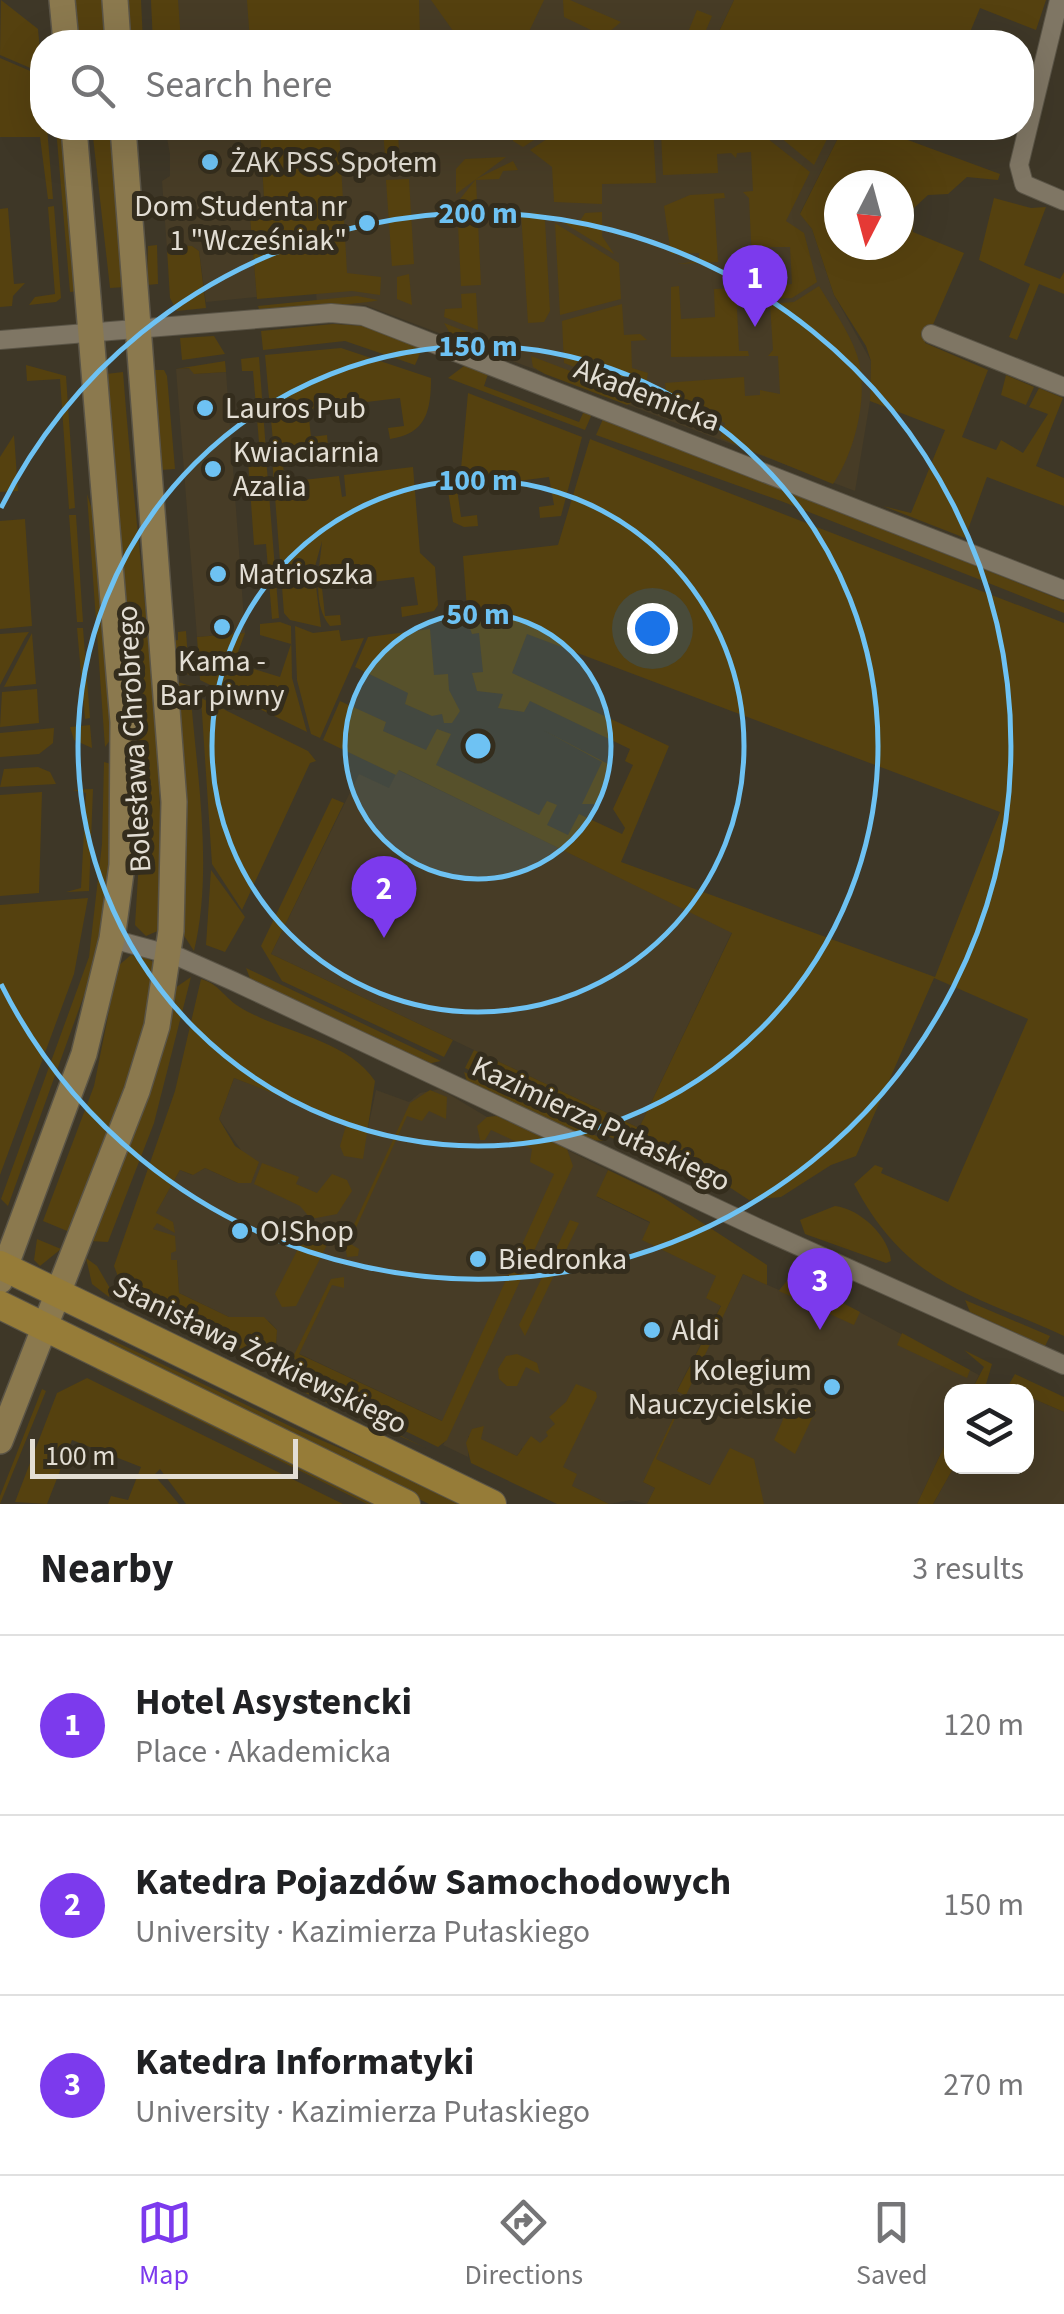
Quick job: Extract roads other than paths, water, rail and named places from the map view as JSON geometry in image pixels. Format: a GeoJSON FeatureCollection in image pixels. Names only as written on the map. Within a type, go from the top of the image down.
{"type":"FeatureCollection","features":[{"type":"Feature","properties":{"kind":"main road","name":"Stanisława Żółkiewskiego"},"geometry":{"type":"LineString","coordinates":[[2,1271],[58,1293],[492,1504]]}},
{"type":"Feature","properties":{"kind":"main road"},"geometry":{"type":"LineString","coordinates":[[0,1305],[406,1504]]}},
{"type":"Feature","properties":{"kind":"street"},"geometry":{"type":"LineString","coordinates":[[62,0],[65,30]]}},
{"type":"Feature","properties":{"kind":"street"},"geometry":{"type":"LineString","coordinates":[[115,0],[117,30]]}},
{"type":"Feature","properties":{"kind":"street"},"geometry":{"type":"LineString","coordinates":[[1034,117],[1059,23],[1059,0]]}},
{"type":"Feature","properties":{"kind":"street","name":"Bolesława Chrobrego"},"geometry":{"type":"LineString","coordinates":[[2,1271],[74,1087],[112,938],[122,864],[124,754],[94,333],[75,140]]}},
{"type":"Feature","properties":{"kind":"street","name":"Bolesława Chrobrego"},"geometry":{"type":"LineString","coordinates":[[0,1441],[138,1091],[157,1026],[168,954],[174,802],[125,140]]}},
{"type":"Feature","properties":{"kind":"street"},"geometry":{"type":"LineString","coordinates":[[1028,140],[1019,174],[1033,189],[1064,201]]}},
{"type":"Feature","properties":{"kind":"street","name":"Akademicka"},"geometry":{"type":"LineString","coordinates":[[0,340],[331,314],[363,316],[1064,590]]}},
{"type":"Feature","properties":{"kind":"street"},"geometry":{"type":"LineString","coordinates":[[931,334],[1064,387]]}},
{"type":"Feature","properties":{"kind":"street"},"geometry":{"type":"LineString","coordinates":[[62,335],[85,344],[95,360]]}},
{"type":"Feature","properties":{"kind":"street","name":"Kazimierza Pułaskiego"},"geometry":{"type":"LineString","coordinates":[[112,938],[168,954],[1064,1365]]}},
{"type":"Feature","properties":{"kind":"place","name":"ŻAK PSS Społem"},"geometry":{"type":"Point","coordinates":[210,162]}},
{"type":"Feature","properties":{"kind":"place","name":"Dom Studenta nr 1 \"Wcześniak\""},"geometry":{"type":"Point","coordinates":[367,223]}},
{"type":"Feature","properties":{"kind":"place","name":"Hotel Asystencki"},"geometry":{"type":"Point","coordinates":[755,327]}},
{"type":"Feature","properties":{"kind":"place","name":"Lauros Pub"},"geometry":{"type":"Point","coordinates":[205,408]}},
{"type":"Feature","properties":{"kind":"place","name":"Kwiaciarnia Azalia"},"geometry":{"type":"Point","coordinates":[213,469]}},
{"type":"Feature","properties":{"kind":"place","name":"Matrioszka"},"geometry":{"type":"Point","coordinates":[218,574]}},
{"type":"Feature","properties":{"kind":"place","name":"Kama - Bar piwny"},"geometry":{"type":"Point","coordinates":[222,627]}},
{"type":"Feature","properties":{"kind":"place","name":"Katedra Pojazdów Samochodowych"},"geometry":{"type":"Point","coordinates":[384,938]}},
{"type":"Feature","properties":{"kind":"place","name":"O!Shop"},"geometry":{"type":"Point","coordinates":[240,1231]}},
{"type":"Feature","properties":{"kind":"place","name":"Biedronka"},"geometry":{"type":"Point","coordinates":[478,1259]}},
{"type":"Feature","properties":{"kind":"place","name":"Aldi"},"geometry":{"type":"Point","coordinates":[652,1330]}},
{"type":"Feature","properties":{"kind":"place","name":"Katedra Informatyki"},"geometry":{"type":"Point","coordinates":[820,1330]}},
{"type":"Feature","properties":{"kind":"place","name":"Kolegium Nauczycielskie"},"geometry":{"type":"Point","coordinates":[832,1387]}}]}
